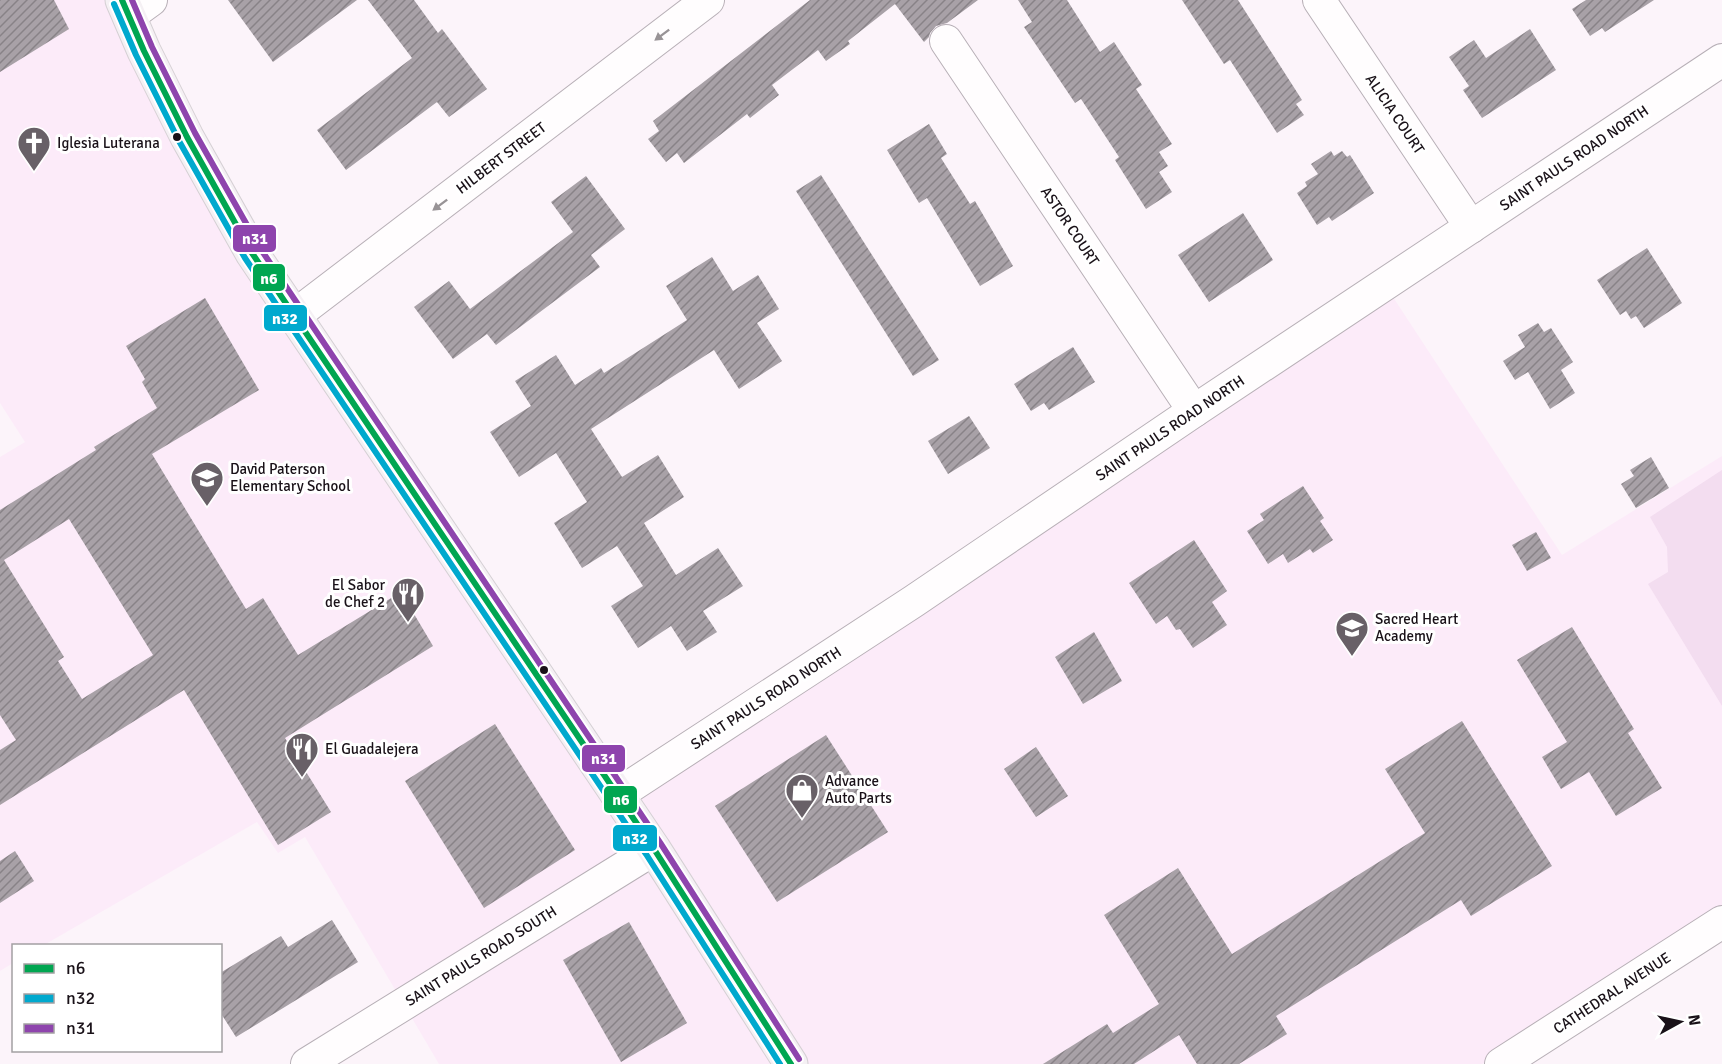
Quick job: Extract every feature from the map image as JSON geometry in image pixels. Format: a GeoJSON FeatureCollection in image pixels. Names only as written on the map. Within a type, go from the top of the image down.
{"type":"FeatureCollection","features":[{"type":"Feature","properties":{"kind":"main road"},"geometry":{"type":"LineString","coordinates":[[134,5],[144,51],[188,137],[252,252],[654,849],[791,1064]]}},
{"type":"Feature","properties":{"kind":"street","name":"HILBERT STREET"},"geometry":{"type":"LineString","coordinates":[[294,316],[708,0]]}},
{"type":"Feature","properties":{"kind":"street","name":"ALICIA COURT"},"geometry":{"type":"LineString","coordinates":[[1319,0],[1471,227]]}},
{"type":"Feature","properties":{"kind":"street","name":"ASTOR COURT"},"geometry":{"type":"LineString","coordinates":[[946,41],[1194,411]]}},
{"type":"Feature","properties":{"kind":"street","name":"SAINT PAULS ROAD NORTH"},"geometry":{"type":"LineString","coordinates":[[617,795],[914,601],[1194,411],[1722,60]]}},
{"type":"Feature","properties":{"kind":"street","name":"SAINT PAULS ROAD SOUTH"},"geometry":{"type":"LineString","coordinates":[[307,1064],[654,849]]}},
{"type":"Feature","properties":{"kind":"street","name":"CATHEDRAL AVENUE"},"geometry":{"type":"LineString","coordinates":[[1501,1064],[1722,922]]}},
{"type":"Feature","properties":{"kind":"shaded area"},"geometry":{"type":"Polygon","coordinates":[[[0,0],[154,0],[129,19],[186,138],[611,799],[1389,291],[1562,555],[1722,456],[1722,909],[1482,1064],[439,1064],[305,837],[278,853],[257,822],[46,944],[12,944],[12,964],[0,971],[0,457],[25,442],[0,403],[0,0]]]}},
{"type":"Feature","properties":{"kind":"shaded area"},"geometry":{"type":"Polygon","coordinates":[[[1722,470],[1722,706],[1648,584],[1668,572],[1667,547],[1650,517],[1722,470]]]}},
{"type":"Feature","properties":{"kind":"building"},"geometry":{"type":"Polygon","coordinates":[[[0,0],[54,0],[69,29],[0,72],[0,0]]]}},
{"type":"Feature","properties":{"kind":"building"},"geometry":{"type":"Polygon","coordinates":[[[228,0],[357,0],[273,62],[228,0]]]}},
{"type":"Feature","properties":{"kind":"building"},"geometry":{"type":"Polygon","coordinates":[[[368,0],[414,0],[438,33],[442,29],[487,89],[449,117],[437,102],[346,170],[317,130],[412,58],[368,0]]]}},
{"type":"Feature","properties":{"kind":"building"},"geometry":{"type":"Polygon","coordinates":[[[810,0],[978,0],[947,23],[936,26],[924,42],[895,4],[848,41],[850,44],[826,61],[818,50],[772,85],[779,95],[750,118],[747,114],[684,163],[677,153],[666,162],[648,139],[659,131],[653,121],[810,0]]]}},
{"type":"Feature","properties":{"kind":"building"},"geometry":{"type":"Polygon","coordinates":[[[1018,0],[1067,0],[1100,52],[1114,42],[1142,85],[1136,89],[1172,144],[1159,152],[1168,166],[1159,172],[1172,192],[1146,209],[1115,160],[1119,157],[1081,99],[1075,103],[1024,27],[1032,22],[1018,0]]]}},
{"type":"Feature","properties":{"kind":"building"},"geometry":{"type":"Polygon","coordinates":[[[1182,0],[1238,0],[1302,100],[1296,104],[1304,115],[1277,133],[1230,60],[1224,64],[1182,0]]]}},
{"type":"Feature","properties":{"kind":"building"},"geometry":{"type":"Polygon","coordinates":[[[1586,0],[1654,0],[1605,32],[1602,28],[1590,36],[1572,9],[1586,0]]]}},
{"type":"Feature","properties":{"kind":"building"},"geometry":{"type":"Polygon","coordinates":[[[1530,29],[1556,70],[1482,118],[1463,90],[1469,86],[1449,57],[1474,40],[1486,58],[1530,29]]]}},
{"type":"Feature","properties":{"kind":"building"},"geometry":{"type":"Polygon","coordinates":[[[929,124],[947,154],[941,158],[970,204],[975,201],[1013,266],[980,286],[927,198],[919,203],[887,150],[929,124]]]}},
{"type":"Feature","properties":{"kind":"building"},"geometry":{"type":"Polygon","coordinates":[[[1331,151],[1334,156],[1342,151],[1347,157],[1350,155],[1374,193],[1332,221],[1329,217],[1317,225],[1297,193],[1307,186],[1305,182],[1318,174],[1311,164],[1331,151]]]}},
{"type":"Feature","properties":{"kind":"building"},"geometry":{"type":"Polygon","coordinates":[[[821,175],[939,360],[913,376],[796,191],[821,175]]]}},
{"type":"Feature","properties":{"kind":"building"},"geometry":{"type":"Polygon","coordinates":[[[586,176],[625,229],[591,255],[600,267],[496,345],[487,334],[453,359],[414,307],[449,281],[470,309],[573,232],[551,202],[586,176]]]}},
{"type":"Feature","properties":{"kind":"building"},"geometry":{"type":"Polygon","coordinates":[[[1243,213],[1273,260],[1209,302],[1178,255],[1243,213]]]}},
{"type":"Feature","properties":{"kind":"building"},"geometry":{"type":"Polygon","coordinates":[[[1647,248],[1682,303],[1644,328],[1636,316],[1631,319],[1626,311],[1620,315],[1597,280],[1647,248]]]}},
{"type":"Feature","properties":{"kind":"building"},"geometry":{"type":"Polygon","coordinates":[[[712,257],[733,291],[758,275],[779,309],[757,323],[782,361],[739,389],[714,350],[591,429],[622,477],[658,455],[684,497],[644,523],[676,575],[718,548],[743,586],[703,611],[717,632],[687,651],[671,626],[638,648],[611,606],[643,586],[617,546],[582,568],[554,523],[587,502],[556,453],[519,477],[490,432],[531,406],[515,381],[556,355],[575,385],[601,368],[604,373],[687,320],[666,286],[712,257]]]}},
{"type":"Feature","properties":{"kind":"building"},"geometry":{"type":"Polygon","coordinates":[[[205,298],[259,390],[152,454],[246,609],[263,598],[298,655],[401,592],[433,646],[285,738],[331,812],[278,845],[184,690],[0,805],[0,750],[16,740],[0,715],[0,510],[96,450],[94,447],[157,408],[142,382],[145,379],[126,346],[205,298]],[[69,519],[4,560],[64,657],[58,661],[82,699],[153,655],[69,519]]]}},
{"type":"Feature","properties":{"kind":"building"},"geometry":{"type":"Polygon","coordinates":[[[1538,323],[1544,332],[1551,328],[1573,362],[1561,370],[1575,393],[1550,409],[1528,372],[1515,380],[1503,361],[1525,347],[1518,335],[1538,323]]]}},
{"type":"Feature","properties":{"kind":"building"},"geometry":{"type":"Polygon","coordinates":[[[1073,347],[1095,382],[1049,410],[1044,403],[1031,411],[1014,384],[1073,347]]]}},
{"type":"Feature","properties":{"kind":"building"},"geometry":{"type":"Polygon","coordinates":[[[969,416],[990,448],[948,474],[928,441],[969,416]]]}},
{"type":"Feature","properties":{"kind":"building"},"geometry":{"type":"Polygon","coordinates":[[[1651,457],[1669,488],[1636,508],[1621,484],[1634,476],[1630,470],[1651,457]]]}},
{"type":"Feature","properties":{"kind":"building"},"geometry":{"type":"Polygon","coordinates":[[[1303,486],[1324,518],[1320,521],[1333,540],[1313,553],[1310,549],[1288,563],[1283,554],[1268,564],[1247,531],[1264,520],[1260,514],[1303,486]]]}},
{"type":"Feature","properties":{"kind":"building"},"geometry":{"type":"Polygon","coordinates":[[[1536,532],[1551,558],[1527,571],[1512,545],[1536,532]]]}},
{"type":"Feature","properties":{"kind":"building"},"geometry":{"type":"Polygon","coordinates":[[[1194,540],[1227,591],[1212,602],[1227,625],[1193,648],[1180,629],[1176,630],[1167,616],[1156,624],[1129,583],[1194,540]]]}},
{"type":"Feature","properties":{"kind":"building"},"geometry":{"type":"Polygon","coordinates":[[[1572,627],[1634,729],[1628,733],[1662,788],[1616,816],[1589,772],[1561,789],[1542,757],[1567,742],[1517,660],[1572,627]]]}},
{"type":"Feature","properties":{"kind":"building"},"geometry":{"type":"Polygon","coordinates":[[[1094,632],[1122,681],[1083,704],[1055,657],[1094,632]]]}},
{"type":"Feature","properties":{"kind":"building"},"geometry":{"type":"Polygon","coordinates":[[[1462,721],[1552,866],[1471,916],[1461,900],[1276,1016],[1287,1034],[1239,1064],[1197,1064],[1179,1035],[1134,1064],[1043,1064],[1107,1024],[1113,1033],[1159,1004],[1104,915],[1178,868],[1232,954],[1425,833],[1385,769],[1462,721]]]}},
{"type":"Feature","properties":{"kind":"building"},"geometry":{"type":"Polygon","coordinates":[[[495,724],[575,850],[484,908],[405,781],[495,724]]]}},
{"type":"Feature","properties":{"kind":"building","name":"Advance Auto Parts"},"geometry":{"type":"Polygon","coordinates":[[[826,735],[888,832],[777,902],[715,806],[826,735]]]}},
{"type":"Feature","properties":{"kind":"building"},"geometry":{"type":"Polygon","coordinates":[[[1036,747],[1068,796],[1036,817],[1004,769],[1036,747]]]}},
{"type":"Feature","properties":{"kind":"building"},"geometry":{"type":"Polygon","coordinates":[[[15,851],[34,881],[0,903],[0,861],[15,851]]]}},
{"type":"Feature","properties":{"kind":"building"},"geometry":{"type":"Polygon","coordinates":[[[332,920],[358,962],[236,1037],[222,1015],[222,972],[281,936],[288,947],[332,920]]]}},
{"type":"Feature","properties":{"kind":"building"},"geometry":{"type":"Polygon","coordinates":[[[629,922],[687,1023],[621,1062],[563,960],[629,922]]]}},
{"type":"Feature","properties":{"kind":"transit line","name":"n6"},"geometry":{"type":"LineString","coordinates":[[122,0],[144,51],[187,137],[252,253],[654,849],[791,1064]]}},
{"type":"Feature","properties":{"kind":"transit line","name":"n31"},"geometry":{"type":"LineString","coordinates":[[132,0],[152,47],[195,133],[260,248],[661,844],[799,1059]]}},
{"type":"Feature","properties":{"kind":"transit line","name":"n32"},"geometry":{"type":"LineString","coordinates":[[114,4],[136,55],[179,141],[245,258],[646,854],[780,1064]]}},
{"type":"Feature","properties":{"kind":"place","name":"Iglesia Luterana"},"geometry":{"type":"Point","coordinates":[34,172]}},
{"type":"Feature","properties":{"kind":"place","name":"David Paterson Elementary School"},"geometry":{"type":"Point","coordinates":[207,507]}},
{"type":"Feature","properties":{"kind":"place","name":"El Sabor de Chef 2"},"geometry":{"type":"Point","coordinates":[408,623]}},
{"type":"Feature","properties":{"kind":"place","name":"Sacred Heart Academy"},"geometry":{"type":"Point","coordinates":[1352,657]}},
{"type":"Feature","properties":{"kind":"place","name":"El Guadalejera"},"geometry":{"type":"Point","coordinates":[302,778]}},
{"type":"Feature","properties":{"kind":"place","name":"Advance Auto Parts"},"geometry":{"type":"Point","coordinates":[802,819]}}]}
